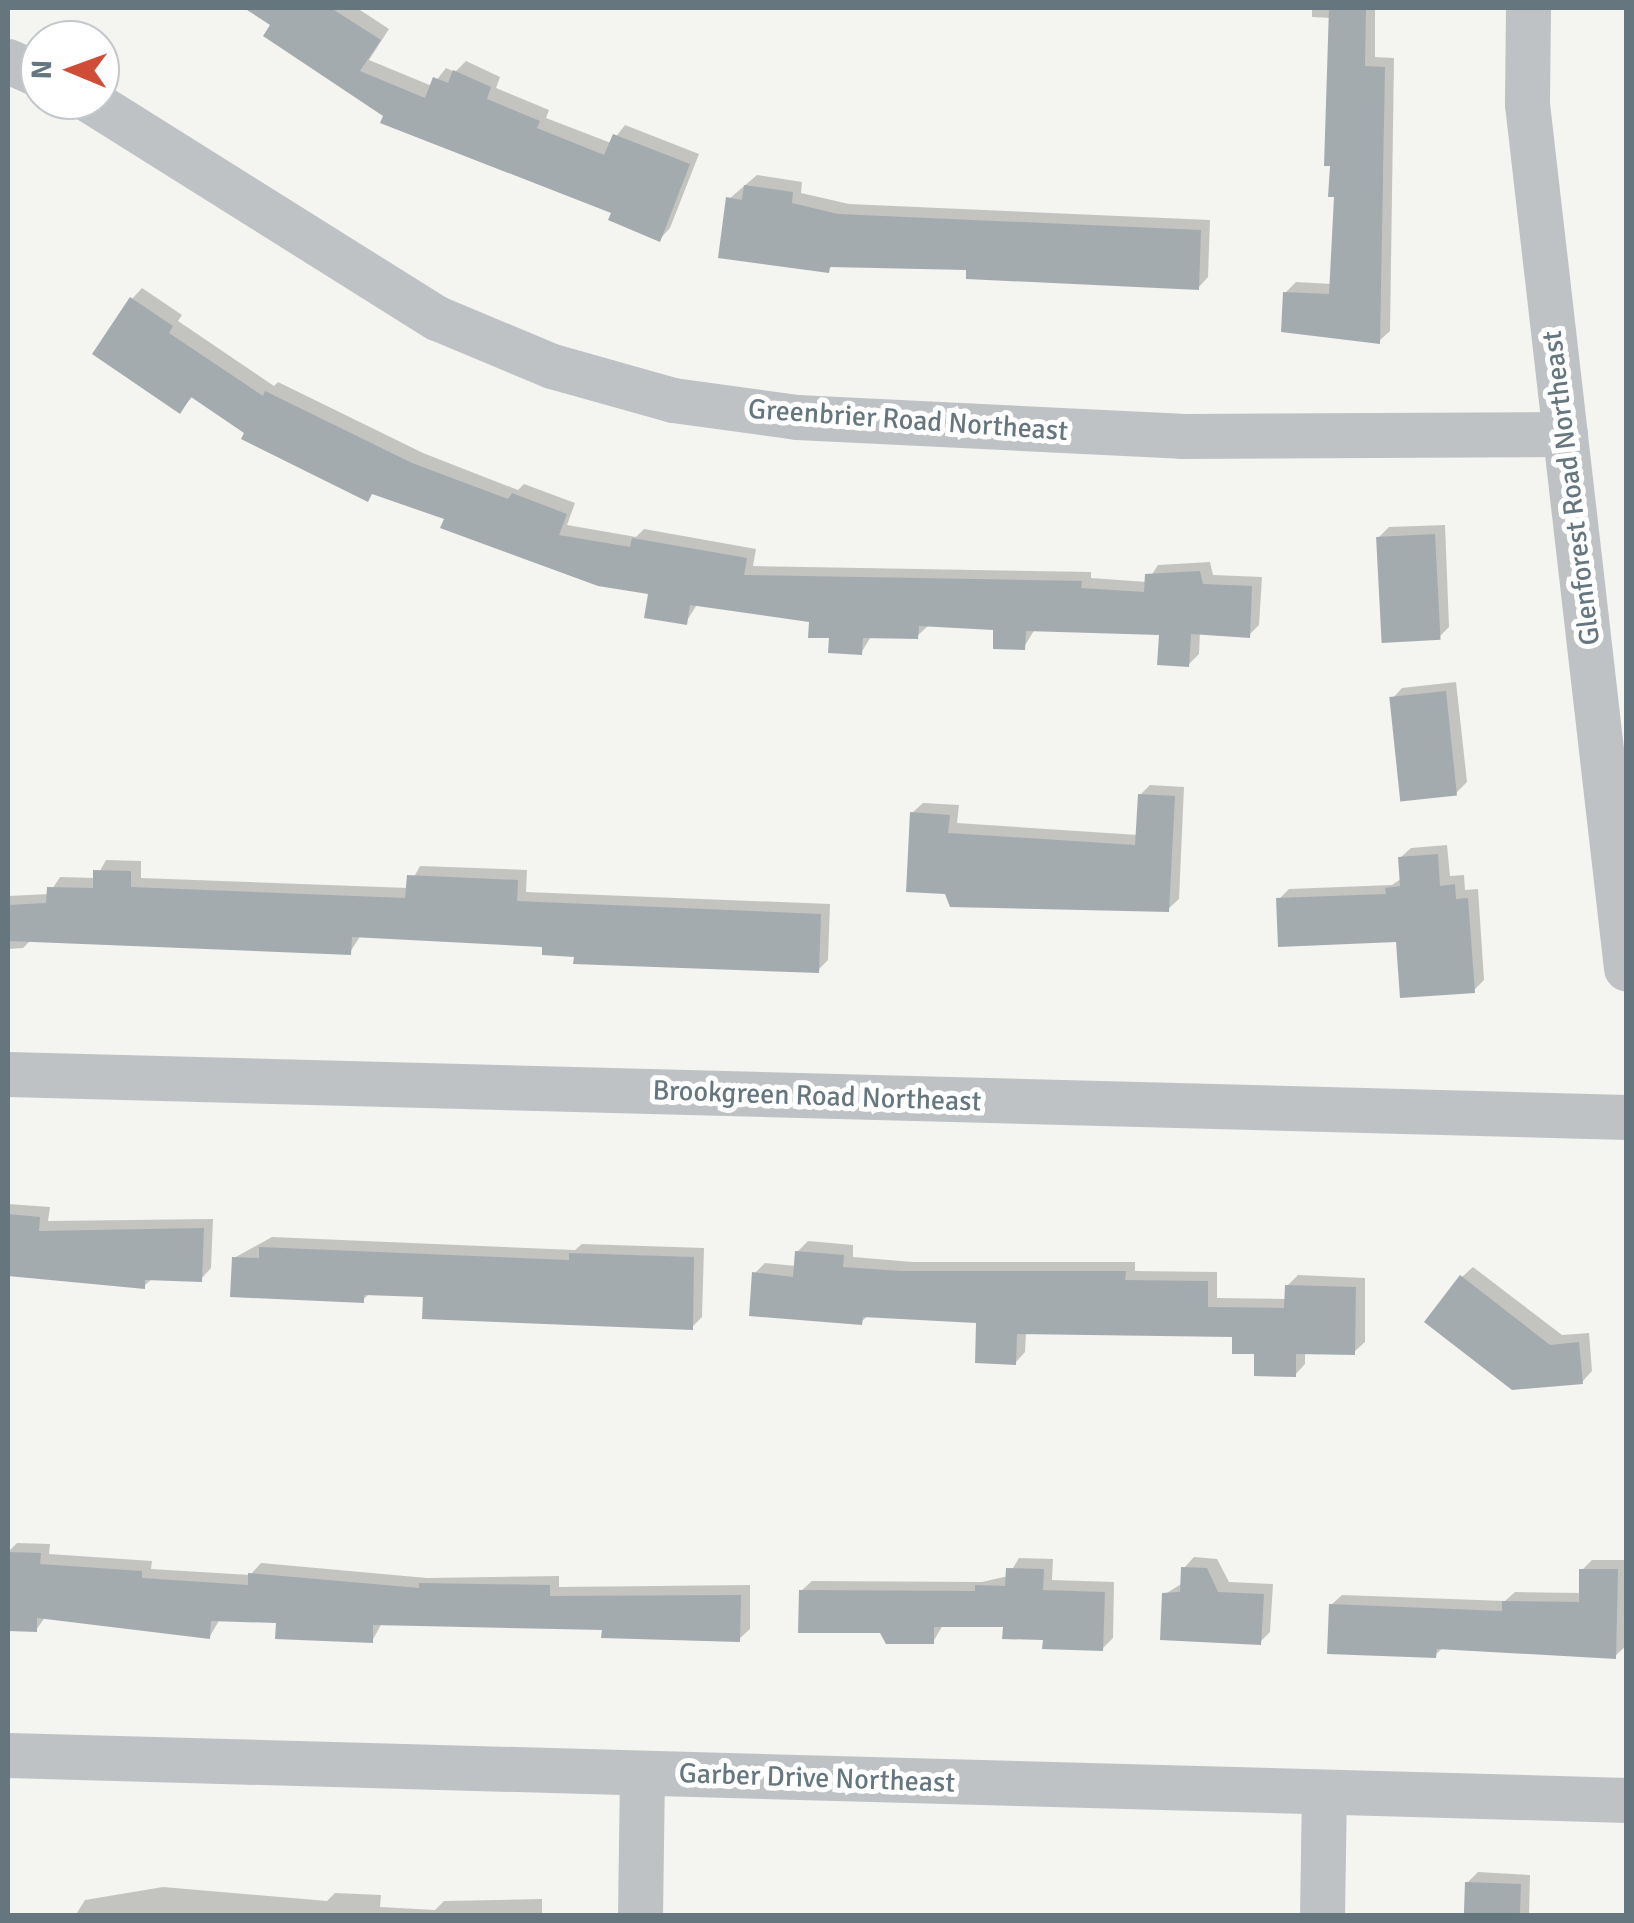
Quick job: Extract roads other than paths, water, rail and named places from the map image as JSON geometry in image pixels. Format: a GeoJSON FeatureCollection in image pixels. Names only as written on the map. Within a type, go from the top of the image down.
{"type":"FeatureCollection","features":[{"type":"Feature","properties":{"kind":"street","name":"Glenforest Road Northeast"},"geometry":{"type":"LineString","coordinates":[[1528,8],[1527,104],[1626,968]]}},
{"type":"Feature","properties":{"kind":"street","name":"Greenbrier Road Northeast"},"geometry":{"type":"LineString","coordinates":[[120,119],[437,318],[552,366],[672,400],[796,418],[1181,436],[1565,434]]}},
{"type":"Feature","properties":{"kind":"street","name":"Brookgreen Road Northeast"},"geometry":{"type":"LineString","coordinates":[[8,1074],[1626,1117]]}},
{"type":"Feature","properties":{"kind":"street","name":"Garber Drive Northeast"},"geometry":{"type":"LineString","coordinates":[[8,1754],[1626,1800]]}},
{"type":"Feature","properties":{"kind":"street"},"geometry":{"type":"LineString","coordinates":[[640,1916],[642,1773]]}},
{"type":"Feature","properties":{"kind":"street"},"geometry":{"type":"LineString","coordinates":[[1322,1916],[1324,1793]]}}]}
